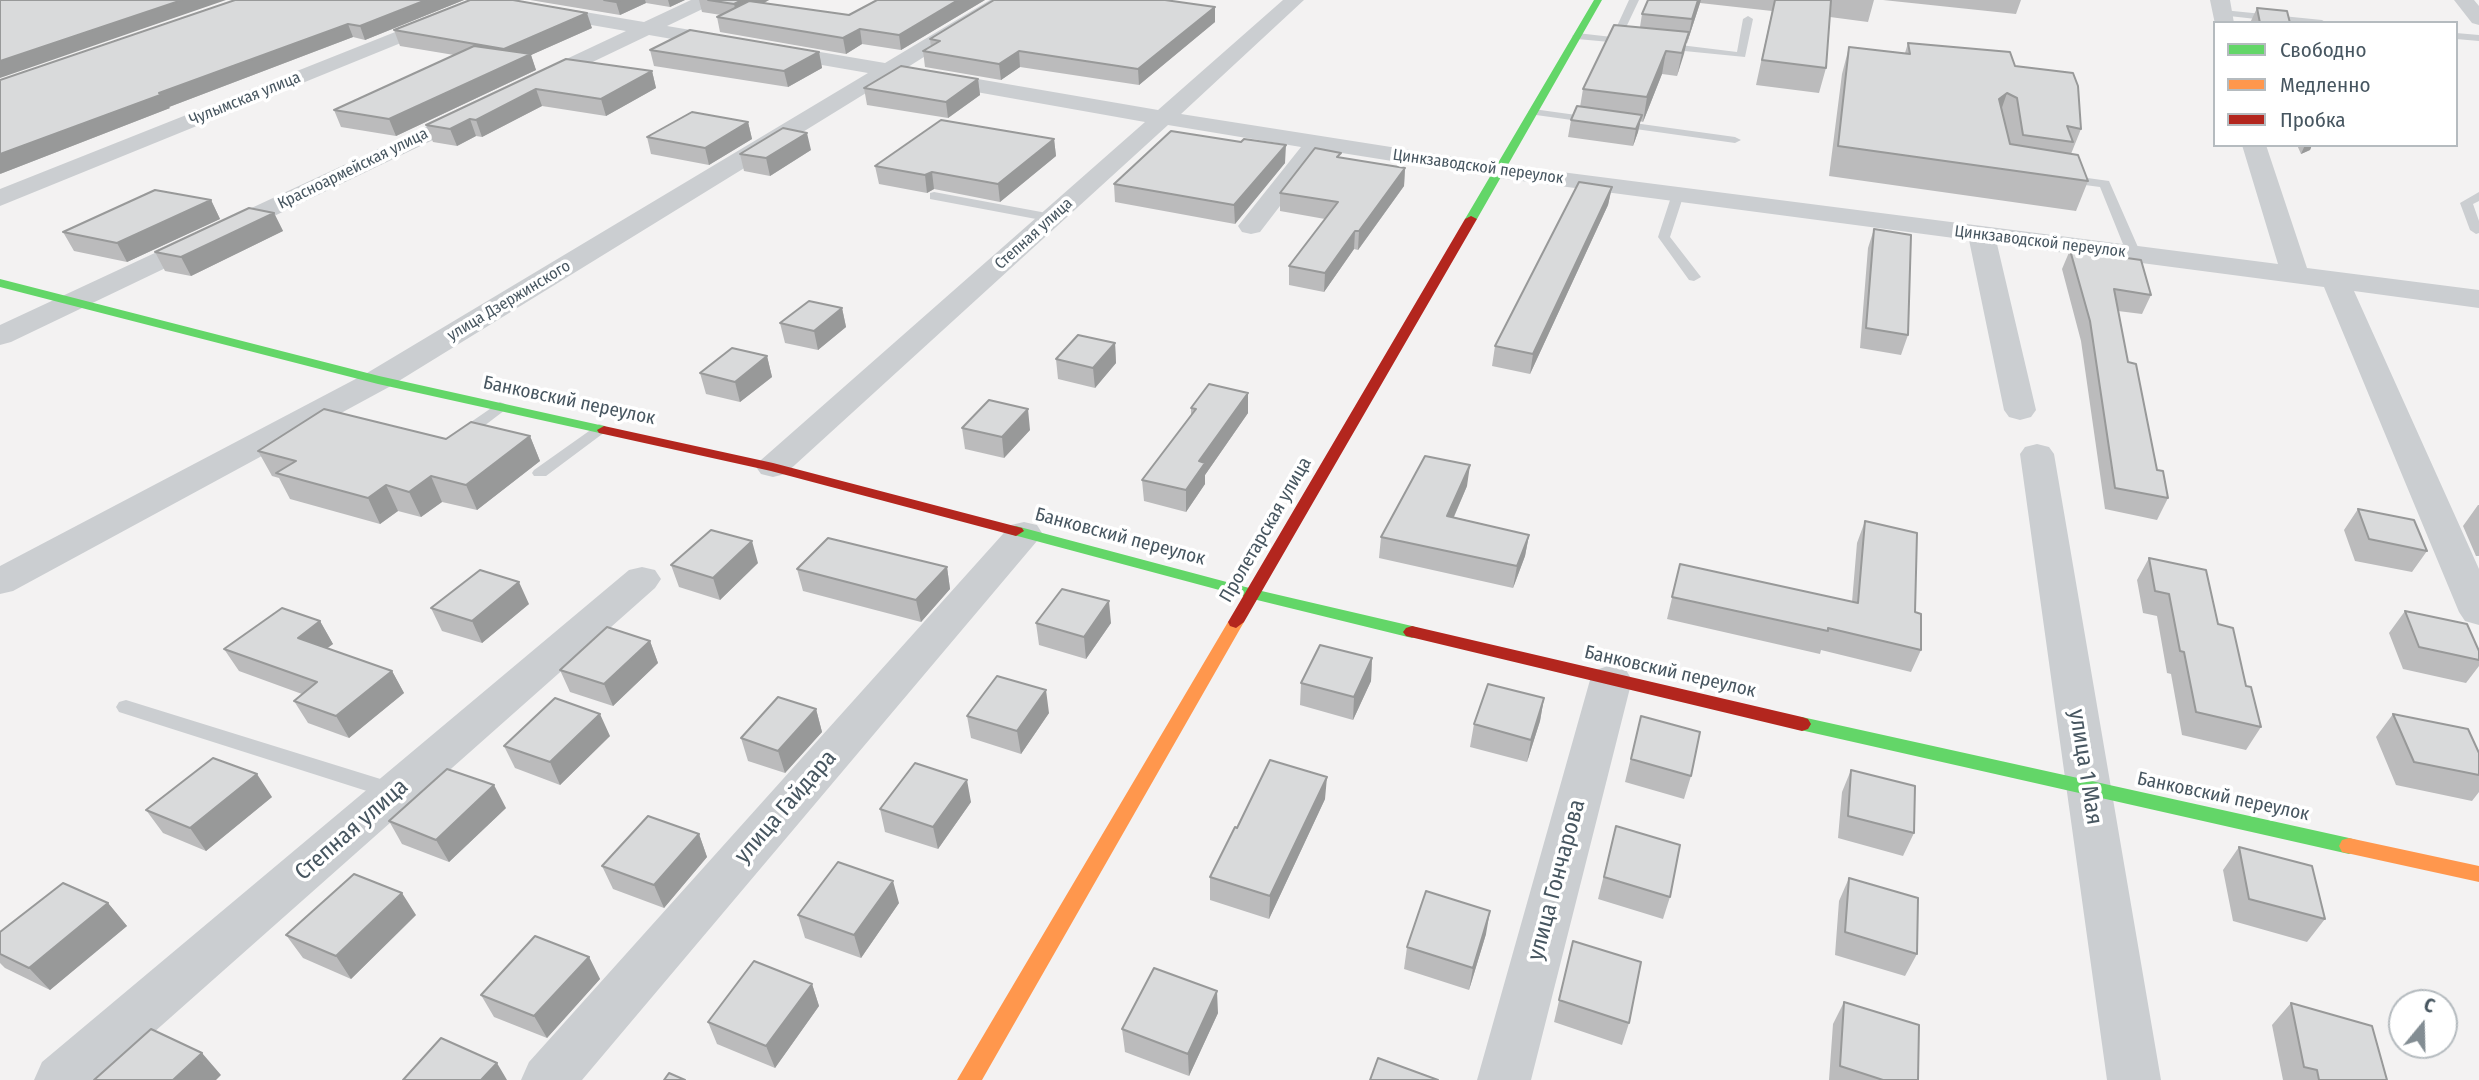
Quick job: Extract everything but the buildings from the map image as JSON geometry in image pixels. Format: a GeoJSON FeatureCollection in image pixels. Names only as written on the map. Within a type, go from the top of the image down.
{"type":"FeatureCollection","features":[{"type":"Feature","properties":{"kind":"street","name":"Цинкзаводской переулок"},"geometry":{"type":"LineString","coordinates":[[481,0],[1164,118],[1499,171],[2479,299]]}},
{"type":"Feature","properties":{"kind":"street","name":"Чулымская улица"},"geometry":{"type":"LineString","coordinates":[[0,198],[488,0]]}},
{"type":"Feature","properties":{"kind":"street","name":"Красноармейская улица"},"geometry":{"type":"LineString","coordinates":[[0,336],[706,0]]}},
{"type":"Feature","properties":{"kind":"street","name":"улица Дзержинского"},"geometry":{"type":"LineString","coordinates":[[1,582],[377,380],[1004,0]]}},
{"type":"Feature","properties":{"kind":"street","name":"Степная улица"},"geometry":{"type":"LineString","coordinates":[[773,467],[1294,0]]}},
{"type":"Feature","properties":{"kind":"street","name":"Пролетарская улица"},"geometry":{"type":"LineString","coordinates":[[969,1080],[1598,0]]}},
{"type":"Feature","properties":{"kind":"street"},"geometry":{"type":"LineString","coordinates":[[2464,0],[2479,19]]}},
{"type":"Feature","properties":{"kind":"street"},"geometry":{"type":"LineString","coordinates":[[1251,226],[1317,142]]}},
{"type":"Feature","properties":{"kind":"street"},"geometry":{"type":"LineString","coordinates":[[2255,147],[2295,275]]}},
{"type":"Feature","properties":{"kind":"street"},"geometry":{"type":"LineString","coordinates":[[1981,234],[2020,410]]}},
{"type":"Feature","properties":{"kind":"street"},"geometry":{"type":"LineString","coordinates":[[2335,280],[2479,612]]}},
{"type":"Feature","properties":{"kind":"street","name":"Банковский переулок"},"geometry":{"type":"LineString","coordinates":[[0,284],[377,380],[773,467],[1253,594],[1611,680],[2089,789],[2479,874]]}},
{"type":"Feature","properties":{"kind":"street","name":"улица 1 Мая"},"geometry":{"type":"LineString","coordinates":[[2037,454],[2134,1080]]}},
{"type":"Feature","properties":{"kind":"street","name":"улица Гайдара"},"geometry":{"type":"LineString","coordinates":[[548,1080],[1024,533]]}},
{"type":"Feature","properties":{"kind":"street","name":"Степная улица"},"geometry":{"type":"LineString","coordinates":[[61,1080],[642,579]]}},
{"type":"Feature","properties":{"kind":"street","name":"улица Гончарова"},"geometry":{"type":"LineString","coordinates":[[1504,1080],[1611,680]]}},
{"type":"Feature","properties":{"kind":"lane"},"geometry":{"type":"LineString","coordinates":[[1615,41],[1634,0]]}},
{"type":"Feature","properties":{"kind":"lane"},"geometry":{"type":"LineString","coordinates":[[2222,12],[2304,21]]}},
{"type":"Feature","properties":{"kind":"lane"},"geometry":{"type":"LineString","coordinates":[[1653,45],[1741,55],[1748,19]]}},
{"type":"Feature","properties":{"kind":"lane"},"geometry":{"type":"LineString","coordinates":[[1577,36],[1640,44]]}},
{"type":"Feature","properties":{"kind":"lane"},"geometry":{"type":"LineString","coordinates":[[2458,36],[2479,38]]}},
{"type":"Feature","properties":{"kind":"lane"},"geometry":{"type":"LineString","coordinates":[[1533,112],[1735,140]]}},
{"type":"Feature","properties":{"kind":"lane"},"geometry":{"type":"LineString","coordinates":[[2055,177],[2105,184],[2134,254]]}},
{"type":"Feature","properties":{"kind":"lane"},"geometry":{"type":"LineString","coordinates":[[1678,194],[1664,236],[1694,277]]}},
{"type":"Feature","properties":{"kind":"lane"},"geometry":{"type":"LineString","coordinates":[[934,195],[1052,218]]}},
{"type":"Feature","properties":{"kind":"lane"},"geometry":{"type":"LineString","coordinates":[[2476,230],[2466,203],[2479,196]]}},
{"type":"Feature","properties":{"kind":"lane"},"geometry":{"type":"LineString","coordinates":[[450,444],[500,407]]}},
{"type":"Feature","properties":{"kind":"lane"},"geometry":{"type":"LineString","coordinates":[[540,473],[599,429]]}},
{"type":"Feature","properties":{"kind":"lane"},"geometry":{"type":"LineString","coordinates":[[126,707],[395,792]]}},
{"type":"Feature","properties":{"kind":"traffic: fast"},"geometry":{"type":"LineString","coordinates":[[1471,219],[1598,0]]}},
{"type":"Feature","properties":{"kind":"traffic: fast"},"geometry":{"type":"LineString","coordinates":[[0,283],[378,380],[604,430]]}},
{"type":"Feature","properties":{"kind":"traffic: fast"},"geometry":{"type":"LineString","coordinates":[[1016,531],[1253,594],[1412,632]]}},
{"type":"Feature","properties":{"kind":"traffic: fast"},"geometry":{"type":"LineString","coordinates":[[1802,724],[2349,846]]}},
{"type":"Feature","properties":{"kind":"traffic: slow"},"geometry":{"type":"LineString","coordinates":[[969,1080],[1236,622]]}},
{"type":"Feature","properties":{"kind":"traffic: slow"},"geometry":{"type":"LineString","coordinates":[[2349,846],[2479,874]]}},
{"type":"Feature","properties":{"kind":"traffic: jam"},"geometry":{"type":"LineString","coordinates":[[1236,622],[1471,219]]}},
{"type":"Feature","properties":{"kind":"traffic: jam"},"geometry":{"type":"LineString","coordinates":[[604,430],[773,467],[1016,531]]}},
{"type":"Feature","properties":{"kind":"traffic: jam"},"geometry":{"type":"LineString","coordinates":[[1412,632],[1802,724]]}}]}
